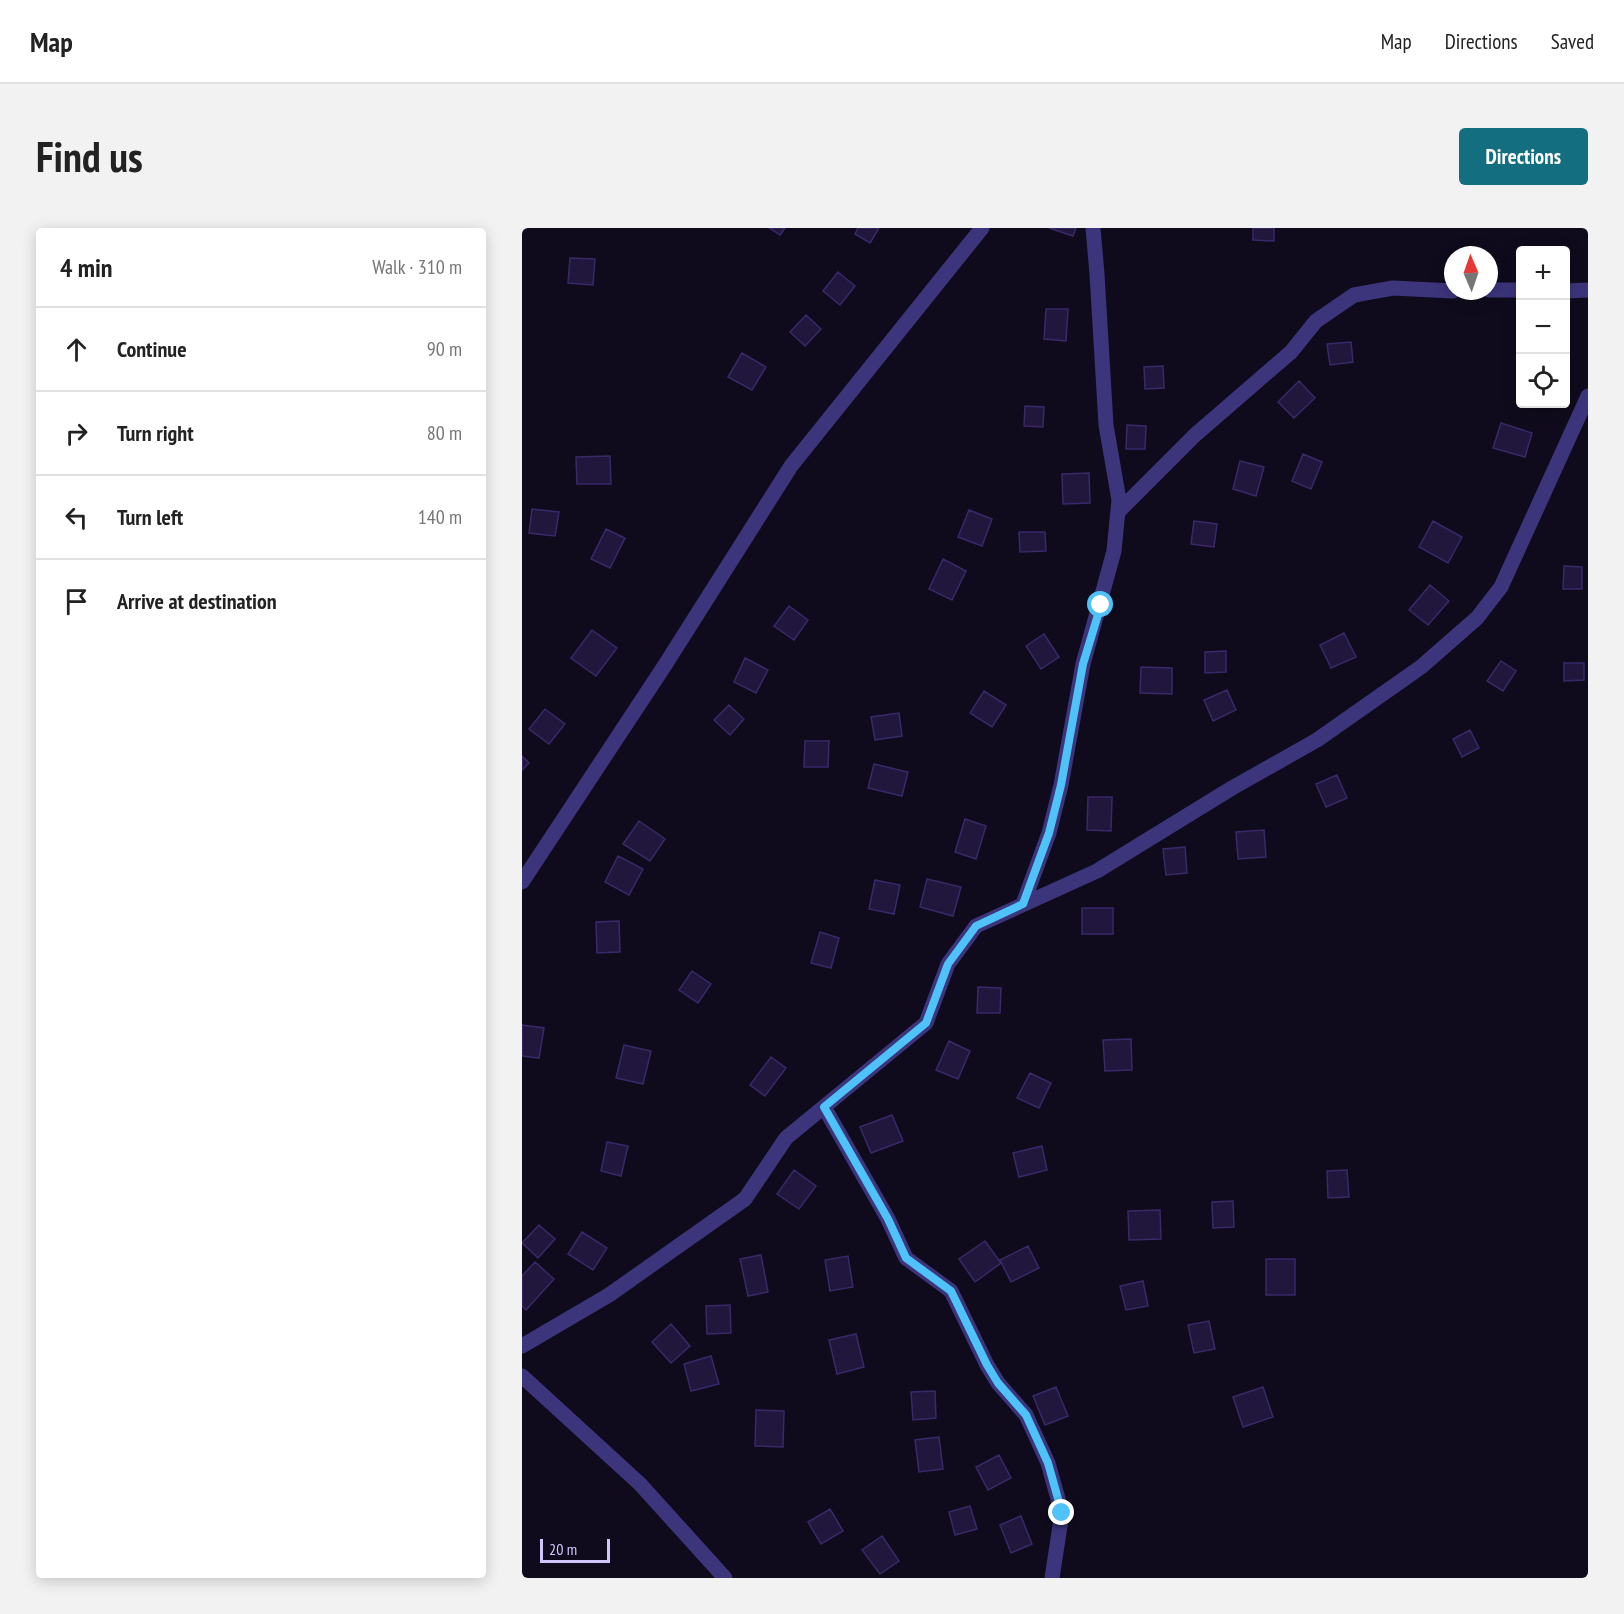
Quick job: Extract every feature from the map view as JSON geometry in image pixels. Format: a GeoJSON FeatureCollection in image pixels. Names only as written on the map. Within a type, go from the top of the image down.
{"type":"FeatureCollection","features":[{"type":"Feature","properties":{"kind":"street"},"geometry":{"type":"LineString","coordinates":[[522,882],[791,466],[982,228]]}},
{"type":"Feature","properties":{"kind":"street"},"geometry":{"type":"LineString","coordinates":[[1023,904],[1049,833],[1061,785],[1083,664],[1114,551],[1119,500],[1106,425],[1093,228]]}},
{"type":"Feature","properties":{"kind":"street"},"geometry":{"type":"LineString","coordinates":[[1118,512],[1195,435],[1291,352],[1316,321],[1354,295],[1393,288],[1444,291]]}},
{"type":"Feature","properties":{"kind":"street"},"geometry":{"type":"LineString","coordinates":[[1498,290],[1516,290]]}},
{"type":"Feature","properties":{"kind":"street"},"geometry":{"type":"LineString","coordinates":[[1570,291],[1588,290]]}},
{"type":"Feature","properties":{"kind":"street"},"geometry":{"type":"LineString","coordinates":[[522,1346],[609,1295],[745,1199],[786,1138],[926,1023],[948,964],[976,926],[1097,871],[1232,788],[1317,740],[1421,667],[1477,618],[1501,587],[1588,396]]}},
{"type":"Feature","properties":{"kind":"street"},"geometry":{"type":"LineString","coordinates":[[824,1107],[888,1219],[906,1258],[951,1291],[987,1365],[998,1383],[1026,1415],[1048,1463],[1062,1513],[1052,1578]]}},
{"type":"Feature","properties":{"kind":"street"},"geometry":{"type":"LineString","coordinates":[[522,1376],[640,1484],[725,1578]]}},
{"type":"Feature","properties":{"kind":"building"},"geometry":{"type":"Polygon","coordinates":[[[769,228],[785,228],[780,235],[769,228]]]}},
{"type":"Feature","properties":{"kind":"building"},"geometry":{"type":"Polygon","coordinates":[[[858,228],[879,228],[870,243],[855,234],[858,228]]]}},
{"type":"Feature","properties":{"kind":"building"},"geometry":{"type":"Polygon","coordinates":[[[1049,228],[1076,228],[1073,236],[1049,228]]]}},
{"type":"Feature","properties":{"kind":"building"},"geometry":{"type":"Polygon","coordinates":[[[1253,228],[1274,228],[1274,241],[1253,240],[1253,228]]]}},
{"type":"Feature","properties":{"kind":"building"},"geometry":{"type":"Polygon","coordinates":[[[570,258],[595,259],[593,285],[568,283],[570,258]]]}},
{"type":"Feature","properties":{"kind":"building"},"geometry":{"type":"Polygon","coordinates":[[[838,272],[855,286],[840,305],[823,291],[838,272]]]}},
{"type":"Feature","properties":{"kind":"building"},"geometry":{"type":"Polygon","coordinates":[[[1046,309],[1068,309],[1066,341],[1044,339],[1046,309]]]}},
{"type":"Feature","properties":{"kind":"building"},"geometry":{"type":"Polygon","coordinates":[[[806,315],[821,329],[805,346],[790,332],[806,315]]]}},
{"type":"Feature","properties":{"kind":"building"},"geometry":{"type":"Polygon","coordinates":[[[1351,342],[1353,362],[1330,365],[1327,344],[1351,342]]]}},
{"type":"Feature","properties":{"kind":"building"},"geometry":{"type":"Polygon","coordinates":[[[742,353],[766,367],[752,390],[728,377],[742,353]]]}},
{"type":"Feature","properties":{"kind":"building"},"geometry":{"type":"Polygon","coordinates":[[[1163,366],[1164,388],[1145,389],[1144,367],[1163,366]]]}},
{"type":"Feature","properties":{"kind":"building"},"geometry":{"type":"Polygon","coordinates":[[[1299,381],[1315,398],[1294,418],[1278,402],[1299,381]]]}},
{"type":"Feature","properties":{"kind":"building"},"geometry":{"type":"Polygon","coordinates":[[[1025,406],[1044,407],[1043,427],[1024,426],[1025,406]]]}},
{"type":"Feature","properties":{"kind":"building"},"geometry":{"type":"Polygon","coordinates":[[[1501,423],[1532,433],[1525,457],[1493,448],[1501,423]]]}},
{"type":"Feature","properties":{"kind":"building"},"geometry":{"type":"Polygon","coordinates":[[[1127,425],[1146,426],[1145,449],[1126,449],[1127,425]]]}},
{"type":"Feature","properties":{"kind":"building"},"geometry":{"type":"Polygon","coordinates":[[[1303,454],[1322,462],[1311,489],[1292,481],[1303,454]]]}},
{"type":"Feature","properties":{"kind":"building"},"geometry":{"type":"Polygon","coordinates":[[[610,456],[611,484],[577,484],[576,457],[610,456]]]}},
{"type":"Feature","properties":{"kind":"building"},"geometry":{"type":"Polygon","coordinates":[[[1240,461],[1264,467],[1256,496],[1233,489],[1240,461]]]}},
{"type":"Feature","properties":{"kind":"building"},"geometry":{"type":"Polygon","coordinates":[[[1089,473],[1090,503],[1063,504],[1062,474],[1089,473]]]}},
{"type":"Feature","properties":{"kind":"building"},"geometry":{"type":"Polygon","coordinates":[[[532,509],[559,512],[555,536],[529,533],[532,509]]]}},
{"type":"Feature","properties":{"kind":"building"},"geometry":{"type":"Polygon","coordinates":[[[969,510],[992,519],[982,546],[958,537],[969,510]]]}},
{"type":"Feature","properties":{"kind":"building"},"geometry":{"type":"Polygon","coordinates":[[[1194,521],[1217,524],[1214,547],[1191,544],[1194,521]]]}},
{"type":"Feature","properties":{"kind":"building"},"geometry":{"type":"Polygon","coordinates":[[[1433,521],[1462,537],[1448,563],[1419,547],[1433,521]]]}},
{"type":"Feature","properties":{"kind":"building"},"geometry":{"type":"Polygon","coordinates":[[[606,529],[625,538],[610,568],[591,559],[606,529]]]}},
{"type":"Feature","properties":{"kind":"building"},"geometry":{"type":"Polygon","coordinates":[[[1019,532],[1045,532],[1046,551],[1020,552],[1019,532]]]}},
{"type":"Feature","properties":{"kind":"building"},"geometry":{"type":"Polygon","coordinates":[[[943,559],[966,571],[952,600],[929,589],[943,559]]]}},
{"type":"Feature","properties":{"kind":"building"},"geometry":{"type":"Polygon","coordinates":[[[1564,566],[1582,567],[1582,589],[1563,589],[1564,566]]]}},
{"type":"Feature","properties":{"kind":"building"},"geometry":{"type":"Polygon","coordinates":[[[1430,585],[1449,601],[1428,625],[1409,610],[1430,585]]]}},
{"type":"Feature","properties":{"kind":"building"},"geometry":{"type":"Polygon","coordinates":[[[789,606],[808,620],[794,640],[774,626],[789,606]]]}},
{"type":"Feature","properties":{"kind":"building"},"geometry":{"type":"Polygon","coordinates":[[[592,630],[617,648],[596,676],[571,658],[592,630]]]}},
{"type":"Feature","properties":{"kind":"building"},"geometry":{"type":"Polygon","coordinates":[[[1344,633],[1356,657],[1331,668],[1320,645],[1344,633]]]}},
{"type":"Feature","properties":{"kind":"building"},"geometry":{"type":"Polygon","coordinates":[[[1044,634],[1059,657],[1041,669],[1026,646],[1044,634]]]}},
{"type":"Feature","properties":{"kind":"building"},"geometry":{"type":"Polygon","coordinates":[[[1226,651],[1226,672],[1205,673],[1205,652],[1226,651]]]}},
{"type":"Feature","properties":{"kind":"building"},"geometry":{"type":"Polygon","coordinates":[[[745,658],[768,670],[756,693],[734,682],[745,658]]]}},
{"type":"Feature","properties":{"kind":"building"},"geometry":{"type":"Polygon","coordinates":[[[1501,661],[1516,671],[1503,691],[1487,681],[1501,661]]]}},
{"type":"Feature","properties":{"kind":"building"},"geometry":{"type":"Polygon","coordinates":[[[1564,663],[1584,663],[1584,680],[1564,681],[1564,663]]]}},
{"type":"Feature","properties":{"kind":"building"},"geometry":{"type":"Polygon","coordinates":[[[1141,667],[1172,668],[1172,694],[1140,693],[1141,667]]]}},
{"type":"Feature","properties":{"kind":"building"},"geometry":{"type":"Polygon","coordinates":[[[1227,690],[1236,710],[1213,721],[1204,700],[1227,690]]]}},
{"type":"Feature","properties":{"kind":"building"},"geometry":{"type":"Polygon","coordinates":[[[984,691],[1006,705],[992,727],[970,713],[984,691]]]}},
{"type":"Feature","properties":{"kind":"building"},"geometry":{"type":"Polygon","coordinates":[[[729,705],[744,719],[730,735],[714,720],[729,705]]]}},
{"type":"Feature","properties":{"kind":"building"},"geometry":{"type":"Polygon","coordinates":[[[545,709],[565,724],[549,744],[529,729],[545,709]]]}},
{"type":"Feature","properties":{"kind":"building"},"geometry":{"type":"Polygon","coordinates":[[[899,713],[902,736],[875,740],[871,717],[899,713]]]}},
{"type":"Feature","properties":{"kind":"building"},"geometry":{"type":"Polygon","coordinates":[[[1470,730],[1479,748],[1462,757],[1453,739],[1470,730]]]}},
{"type":"Feature","properties":{"kind":"building"},"geometry":{"type":"Polygon","coordinates":[[[805,741],[829,741],[828,767],[804,767],[805,741]]]}},
{"type":"Feature","properties":{"kind":"building"},"geometry":{"type":"Polygon","coordinates":[[[522,756],[529,763],[522,770],[522,756]]]}},
{"type":"Feature","properties":{"kind":"building"},"geometry":{"type":"Polygon","coordinates":[[[874,764],[908,772],[902,796],[868,788],[874,764]]]}},
{"type":"Feature","properties":{"kind":"building"},"geometry":{"type":"Polygon","coordinates":[[[1337,775],[1347,798],[1326,807],[1316,784],[1337,775]]]}},
{"type":"Feature","properties":{"kind":"building"},"geometry":{"type":"Polygon","coordinates":[[[1088,797],[1112,797],[1111,831],[1087,830],[1088,797]]]}},
{"type":"Feature","properties":{"kind":"building"},"geometry":{"type":"Polygon","coordinates":[[[965,819],[986,826],[976,859],[955,852],[965,819]]]}},
{"type":"Feature","properties":{"kind":"building"},"geometry":{"type":"Polygon","coordinates":[[[639,821],[665,839],[650,861],[623,844],[639,821]]]}},
{"type":"Feature","properties":{"kind":"building"},"geometry":{"type":"Polygon","coordinates":[[[1264,830],[1266,857],[1238,859],[1236,832],[1264,830]]]}},
{"type":"Feature","properties":{"kind":"building"},"geometry":{"type":"Polygon","coordinates":[[[1185,847],[1187,873],[1166,875],[1163,849],[1185,847]]]}},
{"type":"Feature","properties":{"kind":"building"},"geometry":{"type":"Polygon","coordinates":[[[618,856],[643,869],[629,895],[605,882],[618,856]]]}},
{"type":"Feature","properties":{"kind":"building"},"geometry":{"type":"Polygon","coordinates":[[[927,879],[961,887],[953,916],[920,907],[927,879]]]}},
{"type":"Feature","properties":{"kind":"building"},"geometry":{"type":"Polygon","coordinates":[[[875,880],[900,885],[894,914],[869,909],[875,880]]]}},
{"type":"Feature","properties":{"kind":"building"},"geometry":{"type":"Polygon","coordinates":[[[1082,908],[1113,908],[1113,934],[1082,934],[1082,908]]]}},
{"type":"Feature","properties":{"kind":"building"},"geometry":{"type":"Polygon","coordinates":[[[619,921],[620,952],[597,953],[596,922],[619,921]]]}},
{"type":"Feature","properties":{"kind":"building"},"geometry":{"type":"Polygon","coordinates":[[[820,932],[839,938],[831,968],[811,963],[820,932]]]}},
{"type":"Feature","properties":{"kind":"building"},"geometry":{"type":"Polygon","coordinates":[[[692,971],[711,984],[698,1003],[679,990],[692,971]]]}},
{"type":"Feature","properties":{"kind":"building"},"geometry":{"type":"Polygon","coordinates":[[[978,987],[1001,988],[1000,1013],[977,1013],[978,987]]]}},
{"type":"Feature","properties":{"kind":"building"},"geometry":{"type":"Polygon","coordinates":[[[522,1025],[544,1028],[539,1058],[522,1056],[522,1025]]]}},
{"type":"Feature","properties":{"kind":"building"},"geometry":{"type":"Polygon","coordinates":[[[1131,1039],[1132,1070],[1105,1071],[1103,1040],[1131,1039]]]}},
{"type":"Feature","properties":{"kind":"building"},"geometry":{"type":"Polygon","coordinates":[[[949,1041],[970,1051],[958,1079],[936,1070],[949,1041]]]}},
{"type":"Feature","properties":{"kind":"building"},"geometry":{"type":"Polygon","coordinates":[[[624,1045],[651,1051],[643,1084],[616,1078],[624,1045]]]}},
{"type":"Feature","properties":{"kind":"building"},"geometry":{"type":"Polygon","coordinates":[[[771,1057],[786,1068],[765,1096],[750,1085],[771,1057]]]}},
{"type":"Feature","properties":{"kind":"building"},"geometry":{"type":"Polygon","coordinates":[[[1030,1073],[1051,1083],[1039,1108],[1017,1098],[1030,1073]]]}},
{"type":"Feature","properties":{"kind":"building"},"geometry":{"type":"Polygon","coordinates":[[[892,1115],[903,1141],[871,1153],[860,1127],[892,1115]]]}},
{"type":"Feature","properties":{"kind":"building"},"geometry":{"type":"Polygon","coordinates":[[[607,1142],[628,1146],[621,1176],[601,1171],[607,1142]]]}},
{"type":"Feature","properties":{"kind":"building"},"geometry":{"type":"Polygon","coordinates":[[[1042,1146],[1047,1170],[1019,1177],[1013,1153],[1042,1146]]]}},
{"type":"Feature","properties":{"kind":"building"},"geometry":{"type":"Polygon","coordinates":[[[794,1170],[816,1186],[799,1209],[777,1194],[794,1170]]]}},
{"type":"Feature","properties":{"kind":"building"},"geometry":{"type":"Polygon","coordinates":[[[1347,1170],[1349,1197],[1328,1198],[1327,1171],[1347,1170]]]}},
{"type":"Feature","properties":{"kind":"building"},"geometry":{"type":"Polygon","coordinates":[[[1233,1201],[1234,1227],[1213,1228],[1212,1202],[1233,1201]]]}},
{"type":"Feature","properties":{"kind":"building"},"geometry":{"type":"Polygon","coordinates":[[[1160,1210],[1161,1239],[1129,1240],[1128,1211],[1160,1210]]]}},
{"type":"Feature","properties":{"kind":"building"},"geometry":{"type":"Polygon","coordinates":[[[539,1225],[555,1239],[538,1258],[522,1243],[539,1225]]]}},
{"type":"Feature","properties":{"kind":"building"},"geometry":{"type":"Polygon","coordinates":[[[582,1232],[607,1248],[593,1270],[568,1254],[582,1232]]]}},
{"type":"Feature","properties":{"kind":"building"},"geometry":{"type":"Polygon","coordinates":[[[985,1241],[1001,1263],[975,1282],[959,1259],[985,1241]]]}},
{"type":"Feature","properties":{"kind":"building"},"geometry":{"type":"Polygon","coordinates":[[[1028,1246],[1039,1268],[1011,1282],[1000,1260],[1028,1246]]]}},
{"type":"Feature","properties":{"kind":"building"},"geometry":{"type":"Polygon","coordinates":[[[761,1255],[768,1292],[748,1296],[740,1259],[761,1255]]]}},
{"type":"Feature","properties":{"kind":"building"},"geometry":{"type":"Polygon","coordinates":[[[848,1256],[853,1287],[830,1291],[825,1260],[848,1256]]]}},
{"type":"Feature","properties":{"kind":"building"},"geometry":{"type":"Polygon","coordinates":[[[1266,1259],[1295,1259],[1295,1295],[1266,1295],[1266,1259]]]}},
{"type":"Feature","properties":{"kind":"building"},"geometry":{"type":"Polygon","coordinates":[[[535,1262],[554,1279],[526,1310],[522,1306],[522,1276],[535,1262]]]}},
{"type":"Feature","properties":{"kind":"building"},"geometry":{"type":"Polygon","coordinates":[[[1143,1281],[1148,1306],[1126,1310],[1120,1286],[1143,1281]]]}},
{"type":"Feature","properties":{"kind":"building"},"geometry":{"type":"Polygon","coordinates":[[[730,1305],[731,1333],[707,1334],[706,1306],[730,1305]]]}},
{"type":"Feature","properties":{"kind":"building"},"geometry":{"type":"Polygon","coordinates":[[[1209,1321],[1215,1349],[1194,1353],[1188,1325],[1209,1321]]]}},
{"type":"Feature","properties":{"kind":"building"},"geometry":{"type":"Polygon","coordinates":[[[671,1324],[690,1346],[671,1363],[652,1342],[671,1324]]]}},
{"type":"Feature","properties":{"kind":"building"},"geometry":{"type":"Polygon","coordinates":[[[856,1334],[864,1367],[837,1374],[829,1340],[856,1334]]]}},
{"type":"Feature","properties":{"kind":"building"},"geometry":{"type":"Polygon","coordinates":[[[711,1356],[719,1384],[691,1391],[684,1364],[711,1356]]]}},
{"type":"Feature","properties":{"kind":"building"},"geometry":{"type":"Polygon","coordinates":[[[1056,1387],[1068,1416],[1045,1425],[1033,1396],[1056,1387]]]}},
{"type":"Feature","properties":{"kind":"building"},"geometry":{"type":"Polygon","coordinates":[[[1263,1387],[1273,1417],[1243,1427],[1233,1397],[1263,1387]]]}},
{"type":"Feature","properties":{"kind":"building"},"geometry":{"type":"Polygon","coordinates":[[[935,1391],[936,1418],[913,1420],[911,1392],[935,1391]]]}},
{"type":"Feature","properties":{"kind":"building"},"geometry":{"type":"Polygon","coordinates":[[[756,1410],[784,1411],[783,1447],[755,1446],[756,1410]]]}},
{"type":"Feature","properties":{"kind":"building"},"geometry":{"type":"Polygon","coordinates":[[[939,1437],[943,1469],[919,1472],[915,1440],[939,1437]]]}},
{"type":"Feature","properties":{"kind":"building"},"geometry":{"type":"Polygon","coordinates":[[[999,1455],[1011,1478],[988,1490],[976,1467],[999,1455]]]}},
{"type":"Feature","properties":{"kind":"building"},"geometry":{"type":"Polygon","coordinates":[[[970,1506],[977,1529],[955,1535],[949,1512],[970,1506]]]}},
{"type":"Feature","properties":{"kind":"building"},"geometry":{"type":"Polygon","coordinates":[[[830,1509],[843,1531],[821,1544],[808,1522],[830,1509]]]}},
{"type":"Feature","properties":{"kind":"building"},"geometry":{"type":"Polygon","coordinates":[[[1021,1516],[1032,1544],[1011,1553],[1000,1525],[1021,1516]]]}},
{"type":"Feature","properties":{"kind":"building"},"geometry":{"type":"Polygon","coordinates":[[[882,1536],[899,1561],[880,1574],[862,1550],[882,1536]]]}},
{"type":"Feature","properties":{"kind":"route"},"geometry":{"type":"LineString","coordinates":[[1062,1513],[1048,1463],[1026,1415],[998,1383],[987,1365],[951,1291],[906,1258],[888,1219],[824,1107],[926,1023],[948,964],[976,926],[1023,904],[1049,833],[1061,785],[1083,664],[1101,605]]}}]}
